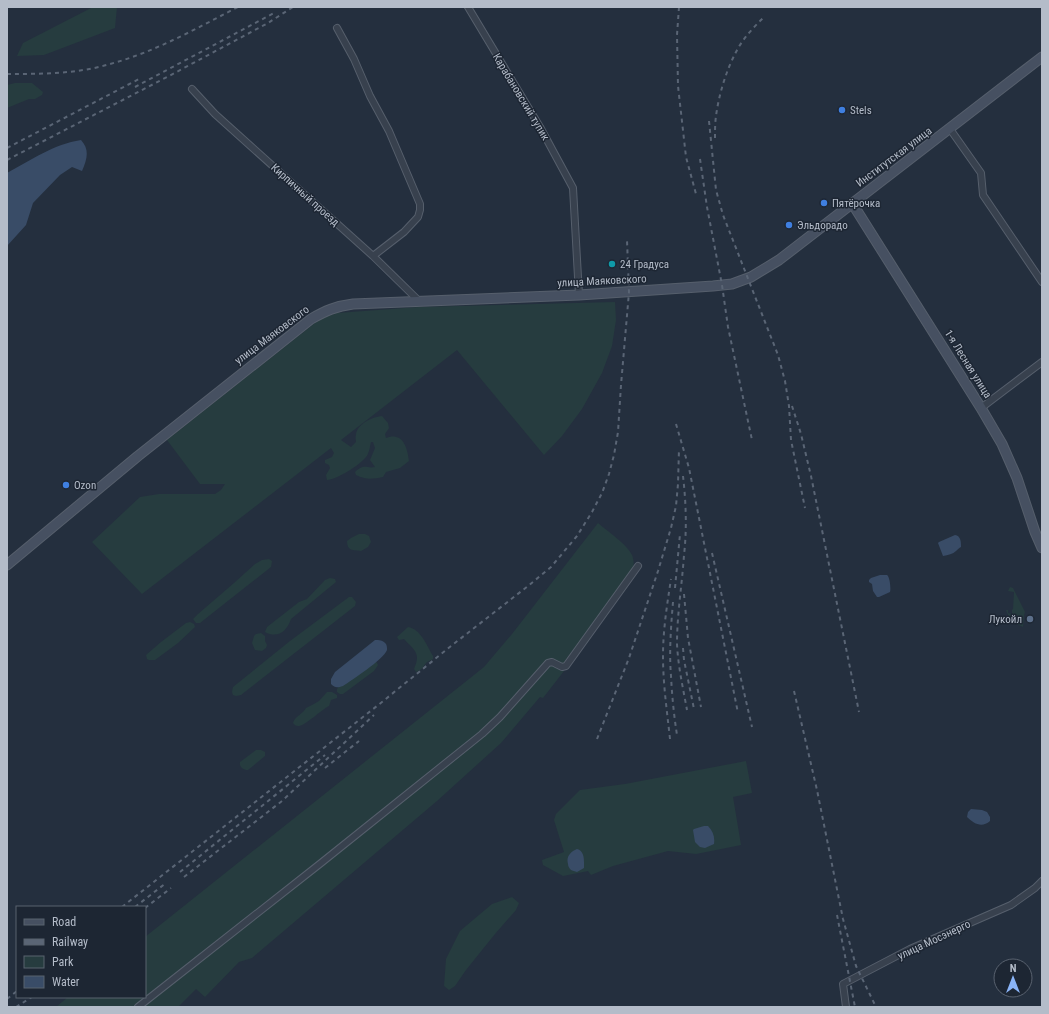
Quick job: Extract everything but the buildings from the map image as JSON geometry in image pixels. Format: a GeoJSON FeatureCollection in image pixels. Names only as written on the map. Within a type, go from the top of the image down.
{"type":"FeatureCollection","features":[{"type":"Feature","properties":{"kind":"street","name":"Карабановский тупик"},"geometry":{"type":"LineString","coordinates":[[468,7],[540,127],[574,188],[579,295]]}},
{"type":"Feature","properties":{"kind":"street"},"geometry":{"type":"LineString","coordinates":[[337,28],[354,59],[370,96],[389,131],[420,204],[418,217],[404,232],[373,256]]}},
{"type":"Feature","properties":{"kind":"street","name":"Институтская улица"},"geometry":{"type":"LineString","coordinates":[[712,286],[732,284],[751,277],[779,260],[852,203],[1040,62]]}},
{"type":"Feature","properties":{"kind":"street","name":"Кирпичный проезд"},"geometry":{"type":"LineString","coordinates":[[192,89],[220,119],[373,256],[419,301]]}},
{"type":"Feature","properties":{"kind":"street"},"geometry":{"type":"LineString","coordinates":[[950,129],[981,173],[983,195],[1042,282]]}},
{"type":"Feature","properties":{"kind":"street","name":"1-я Лесная улица"},"geometry":{"type":"LineString","coordinates":[[852,203],[1002,444],[1017,478],[1042,548]]}},
{"type":"Feature","properties":{"kind":"street","name":"улица Маяковского"},"geometry":{"type":"LineString","coordinates":[[7,565],[138,456],[311,319],[325,311],[340,306],[353,304],[579,295],[712,286]]}},
{"type":"Feature","properties":{"kind":"street"},"geometry":{"type":"LineString","coordinates":[[981,408],[1042,362]]}},
{"type":"Feature","properties":{"kind":"street"},"geometry":{"type":"LineString","coordinates":[[138,1007],[482,734],[500,717],[548,663],[552,662],[562,667],[566,666],[638,566]]}},
{"type":"Feature","properties":{"kind":"street","name":"улица Мосэнерго"},"geometry":{"type":"LineString","coordinates":[[846,1007],[843,984],[910,949],[1011,905],[1035,888],[1042,881]]}},
{"type":"Feature","properties":{"kind":"green space"},"geometry":{"type":"Polygon","coordinates":[[[93,7],[117,7],[115,28],[44,55],[17,56],[23,43],[93,7]]]}},
{"type":"Feature","properties":{"kind":"green space"},"geometry":{"type":"Polygon","coordinates":[[[15,83],[32,83],[43,92],[42,95],[35,99],[29,99],[7,108],[7,85],[15,83]]]}},
{"type":"Feature","properties":{"kind":"green space"},"geometry":{"type":"Polygon","coordinates":[[[615,302],[616,320],[612,346],[602,373],[582,409],[562,436],[544,455],[457,350],[341,440],[351,447],[356,442],[357,431],[362,424],[382,416],[388,423],[389,428],[385,434],[386,438],[395,437],[402,441],[406,447],[409,461],[400,468],[386,472],[383,477],[369,479],[356,475],[355,472],[361,468],[375,467],[370,460],[375,448],[373,442],[371,442],[368,454],[363,460],[342,475],[327,480],[326,475],[330,468],[329,465],[325,463],[325,460],[332,457],[334,453],[331,448],[142,594],[92,542],[140,497],[159,494],[215,494],[221,490],[225,484],[200,484],[167,440],[320,319],[337,313],[418,307],[615,302]]]}},
{"type":"Feature","properties":{"kind":"green space"},"geometry":{"type":"Polygon","coordinates":[[[598,523],[621,542],[632,555],[634,565],[633,571],[565,661],[564,671],[543,698],[540,697],[501,743],[437,801],[252,958],[239,962],[205,997],[196,989],[178,1007],[56,1007],[67,998],[146,998],[146,936],[484,667],[512,634],[598,523]]]}},
{"type":"Feature","properties":{"kind":"green space"},"geometry":{"type":"Polygon","coordinates":[[[359,534],[369,536],[371,542],[368,547],[361,551],[349,548],[347,541],[359,534]]]}},
{"type":"Feature","properties":{"kind":"green space"},"geometry":{"type":"Polygon","coordinates":[[[269,559],[272,561],[271,567],[200,623],[196,623],[193,619],[198,614],[255,564],[262,560],[269,559]]]}},
{"type":"Feature","properties":{"kind":"green space"},"geometry":{"type":"Polygon","coordinates":[[[330,578],[335,579],[336,582],[291,619],[287,627],[281,633],[274,635],[265,632],[267,627],[299,602],[307,599],[325,580],[330,578]]]}},
{"type":"Feature","properties":{"kind":"green space"},"geometry":{"type":"Polygon","coordinates":[[[1010,587],[1013,588],[1025,612],[1023,627],[1009,616],[1006,610],[1008,610],[1008,613],[1012,614],[1014,592],[1008,591],[1010,587]]]}},
{"type":"Feature","properties":{"kind":"green space"},"geometry":{"type":"Polygon","coordinates":[[[349,597],[352,597],[356,602],[355,606],[241,695],[233,695],[233,687],[290,641],[349,597]]]}},
{"type":"Feature","properties":{"kind":"green space"},"geometry":{"type":"Polygon","coordinates":[[[190,622],[194,624],[195,627],[178,643],[155,660],[147,659],[146,655],[161,642],[186,623],[190,622]]]}},
{"type":"Feature","properties":{"kind":"green space"},"geometry":{"type":"Polygon","coordinates":[[[408,627],[413,628],[420,634],[433,656],[433,659],[427,662],[422,669],[416,672],[414,669],[417,659],[416,652],[404,639],[399,640],[397,637],[408,627]]]}},
{"type":"Feature","properties":{"kind":"green space"},"geometry":{"type":"Polygon","coordinates":[[[261,633],[265,636],[267,645],[266,648],[262,651],[255,650],[252,643],[254,636],[261,633]]]}},
{"type":"Feature","properties":{"kind":"green space"},"geometry":{"type":"Polygon","coordinates":[[[376,661],[378,665],[374,671],[343,694],[337,692],[337,689],[342,683],[376,661]]]}},
{"type":"Feature","properties":{"kind":"green space"},"geometry":{"type":"Polygon","coordinates":[[[327,692],[332,692],[337,695],[337,698],[331,700],[329,706],[302,725],[297,726],[293,723],[306,708],[319,701],[327,692]]]}},
{"type":"Feature","properties":{"kind":"green space"},"geometry":{"type":"Polygon","coordinates":[[[256,750],[265,752],[265,756],[248,770],[242,768],[240,762],[256,750]]]}},
{"type":"Feature","properties":{"kind":"green space"},"geometry":{"type":"Polygon","coordinates":[[[746,761],[752,793],[733,797],[741,845],[696,854],[668,851],[613,866],[591,875],[588,871],[563,876],[543,865],[542,860],[564,852],[554,820],[556,814],[580,790],[625,784],[746,761]]]}},
{"type":"Feature","properties":{"kind":"green space"},"geometry":{"type":"Polygon","coordinates":[[[512,897],[519,903],[516,910],[466,970],[455,986],[449,990],[444,986],[446,959],[460,931],[492,904],[512,897]]]}},
{"type":"Feature","properties":{"kind":"water"},"geometry":{"type":"Polygon","coordinates":[[[81,140],[87,151],[82,171],[72,167],[60,175],[33,203],[26,225],[7,246],[7,173],[52,149],[81,140]]]}},
{"type":"Feature","properties":{"kind":"water"},"geometry":{"type":"Polygon","coordinates":[[[955,535],[960,538],[961,547],[949,555],[943,556],[938,543],[955,535]]]}},
{"type":"Feature","properties":{"kind":"water"},"geometry":{"type":"Polygon","coordinates":[[[880,575],[888,576],[890,592],[877,597],[869,580],[880,575]]]}},
{"type":"Feature","properties":{"kind":"water"},"geometry":{"type":"Polygon","coordinates":[[[375,640],[382,641],[387,646],[387,650],[380,659],[367,670],[343,686],[336,687],[331,684],[331,679],[335,672],[375,640]]]}},
{"type":"Feature","properties":{"kind":"water"},"geometry":{"type":"Polygon","coordinates":[[[971,809],[987,812],[990,817],[990,821],[981,825],[972,822],[967,817],[968,812],[971,809]]]}},
{"type":"Feature","properties":{"kind":"water"},"geometry":{"type":"Polygon","coordinates":[[[708,826],[710,828],[714,839],[714,844],[705,848],[700,847],[695,842],[693,830],[708,826]]]}},
{"type":"Feature","properties":{"kind":"water"},"geometry":{"type":"Polygon","coordinates":[[[577,849],[583,854],[584,868],[577,872],[570,869],[568,866],[568,859],[569,855],[577,849]]]}},
{"type":"Feature","properties":{"kind":"railway"},"geometry":{"type":"LineString","coordinates":[[7,74],[72,72],[110,64],[159,46],[238,7]]}},
{"type":"Feature","properties":{"kind":"railway"},"geometry":{"type":"LineString","coordinates":[[7,160],[169,76],[268,23],[293,7]]}},
{"type":"Feature","properties":{"kind":"railway"},"geometry":{"type":"LineString","coordinates":[[679,7],[677,35],[678,86],[686,157],[696,194]]}},
{"type":"Feature","properties":{"kind":"railway"},"geometry":{"type":"LineString","coordinates":[[135,87],[274,13]]}},
{"type":"Feature","properties":{"kind":"railway"},"geometry":{"type":"LineString","coordinates":[[715,138],[717,108],[723,83],[729,67],[742,42],[765,16]]}},
{"type":"Feature","properties":{"kind":"railway"},"geometry":{"type":"LineString","coordinates":[[7,148],[139,79]]}},
{"type":"Feature","properties":{"kind":"railway"},"geometry":{"type":"LineString","coordinates":[[709,121],[716,190],[723,215],[778,355],[785,381],[789,406],[791,440],[805,508]]}},
{"type":"Feature","properties":{"kind":"railway"},"geometry":{"type":"LineString","coordinates":[[700,159],[728,327],[752,440]]}},
{"type":"Feature","properties":{"kind":"railway"},"geometry":{"type":"LineString","coordinates":[[123,906],[528,586],[551,567],[577,536],[602,493],[614,455],[618,432],[629,292],[627,240]]}},
{"type":"Feature","properties":{"kind":"railway"},"geometry":{"type":"LineString","coordinates":[[792,406],[801,434],[811,476],[859,712]]}},
{"type":"Feature","properties":{"kind":"railway"},"geometry":{"type":"LineString","coordinates":[[676,424],[689,468],[738,713]]}},
{"type":"Feature","properties":{"kind":"railway"},"geometry":{"type":"LineString","coordinates":[[597,739],[629,658],[671,528],[676,506],[679,449]]}},
{"type":"Feature","properties":{"kind":"railway"},"geometry":{"type":"LineString","coordinates":[[683,476],[686,535],[677,644],[687,710]]}},
{"type":"Feature","properties":{"kind":"railway"},"geometry":{"type":"LineString","coordinates":[[675,588],[680,534]]}},
{"type":"Feature","properties":{"kind":"railway"},"geometry":{"type":"LineString","coordinates":[[712,553],[752,727]]}},
{"type":"Feature","properties":{"kind":"railway"},"geometry":{"type":"LineString","coordinates":[[670,739],[664,687],[663,646],[664,627],[671,579]]}},
{"type":"Feature","properties":{"kind":"railway"},"geometry":{"type":"LineString","coordinates":[[684,594],[688,638],[701,707]]}},
{"type":"Feature","properties":{"kind":"railway"},"geometry":{"type":"LineString","coordinates":[[673,602],[670,639],[670,667],[677,735]]}},
{"type":"Feature","properties":{"kind":"railway"},"geometry":{"type":"LineString","coordinates":[[683,648],[694,709]]}},
{"type":"Feature","properties":{"kind":"railway"},"geometry":{"type":"LineString","coordinates":[[794,691],[817,790],[843,919],[856,966],[876,1007]]}},
{"type":"Feature","properties":{"kind":"railway"},"geometry":{"type":"LineString","coordinates":[[184,877],[282,801],[374,715]]}},
{"type":"Feature","properties":{"kind":"railway"},"geometry":{"type":"LineString","coordinates":[[325,768],[359,741]]}},
{"type":"Feature","properties":{"kind":"railway"},"geometry":{"type":"LineString","coordinates":[[180,872],[325,755]]}},
{"type":"Feature","properties":{"kind":"railway"},"geometry":{"type":"LineString","coordinates":[[136,906],[166,883]]}},
{"type":"Feature","properties":{"kind":"railway"},"geometry":{"type":"LineString","coordinates":[[146,907],[171,888]]}},
{"type":"Feature","properties":{"kind":"railway"},"geometry":{"type":"LineString","coordinates":[[837,915],[855,1007]]}},
{"type":"Feature","properties":{"kind":"railway"},"geometry":{"type":"LineString","coordinates":[[7,999],[16,992]]}},
{"type":"Feature","properties":{"kind":"railway"},"geometry":{"type":"LineString","coordinates":[[16,1007],[30,998]]}},
{"type":"Feature","properties":{"kind":"place","name":"Stels"},"geometry":{"type":"Point","coordinates":[842,110]}},
{"type":"Feature","properties":{"kind":"place","name":"Пятёрочка"},"geometry":{"type":"Point","coordinates":[824,203]}},
{"type":"Feature","properties":{"kind":"place","name":"Эльдорадо"},"geometry":{"type":"Point","coordinates":[789,225]}},
{"type":"Feature","properties":{"kind":"place","name":"24 Градуса"},"geometry":{"type":"Point","coordinates":[612,264]}},
{"type":"Feature","properties":{"kind":"place","name":"Ozon"},"geometry":{"type":"Point","coordinates":[66,485]}},
{"type":"Feature","properties":{"kind":"place","name":"Лукойл"},"geometry":{"type":"Point","coordinates":[1030,619]}}]}
